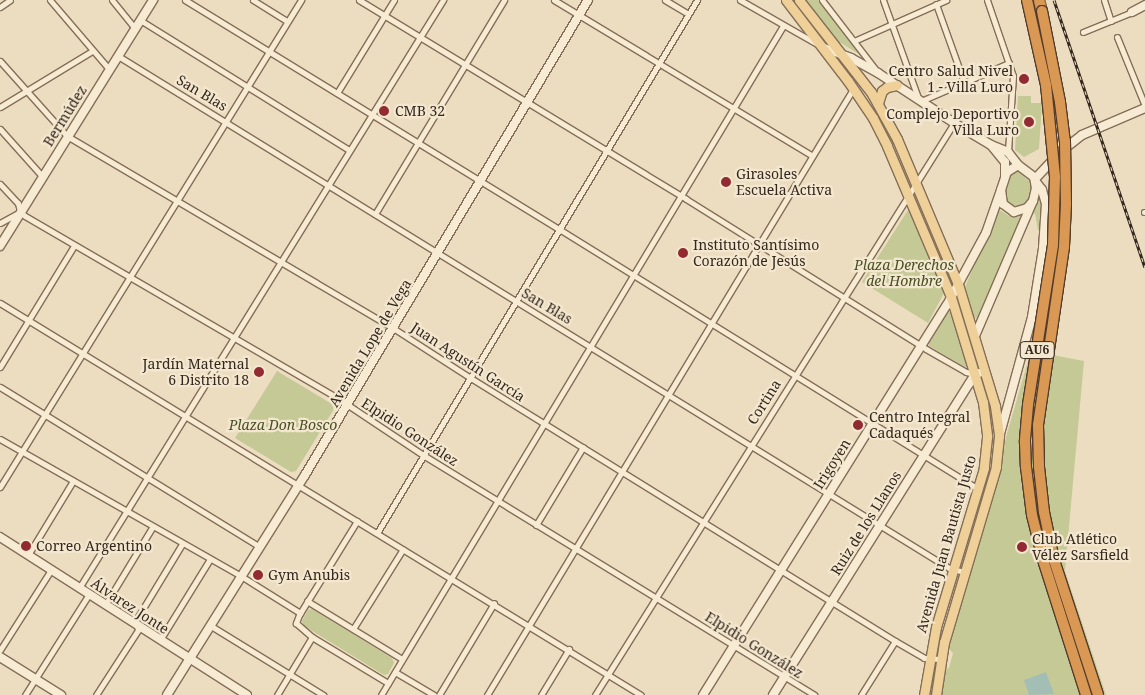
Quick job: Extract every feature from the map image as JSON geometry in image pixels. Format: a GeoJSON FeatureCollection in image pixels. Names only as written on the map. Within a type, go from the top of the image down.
{"type":"FeatureCollection","features":[{"type":"Feature","properties":{"kind":"highway","name":"AU6"},"geometry":{"type":"LineString","coordinates":[[1027,0],[1046,86],[1054,145],[1055,195],[1053,245],[1026,425],[1026,467],[1032,515],[1044,563],[1086,695]]}},
{"type":"Feature","properties":{"kind":"highway","name":"AU6"},"geometry":{"type":"LineString","coordinates":[[1039,0],[1060,102],[1065,141],[1066,204],[1064,247],[1038,425],[1039,467],[1044,512],[1054,560],[1098,695]]}},
{"type":"Feature","properties":{"kind":"main road","name":"Avenida Juan Bautista Justo"},"geometry":{"type":"LineString","coordinates":[[786,0],[853,88],[880,131],[951,297],[984,409],[987,438],[985,461],[929,658],[924,695]]}},
{"type":"Feature","properties":{"kind":"main road","name":"Avenida Juan Bautista Justo"},"geometry":{"type":"LineString","coordinates":[[799,0],[878,103],[917,182],[958,284],[995,406],[999,436],[993,477],[940,659],[936,695]]}},
{"type":"Feature","properties":{"kind":"main road"},"geometry":{"type":"LineString","coordinates":[[878,103],[882,91],[890,86],[897,85]]}},
{"type":"Feature","properties":{"kind":"street"},"geometry":{"type":"LineString","coordinates":[[0,7],[10,0]]}},
{"type":"Feature","properties":{"kind":"street"},"geometry":{"type":"LineString","coordinates":[[50,0],[108,69]]}},
{"type":"Feature","properties":{"kind":"street"},"geometry":{"type":"LineString","coordinates":[[112,0],[135,28]]}},
{"type":"Feature","properties":{"kind":"street","name":"Bermúdez"},"geometry":{"type":"LineString","coordinates":[[0,246],[108,69],[153,0]]}},
{"type":"Feature","properties":{"kind":"street"},"geometry":{"type":"LineString","coordinates":[[184,0],[711,322],[978,488]]}},
{"type":"Feature","properties":{"kind":"street"},"geometry":{"type":"LineString","coordinates":[[252,0],[288,21]]}},
{"type":"Feature","properties":{"kind":"street"},"geometry":{"type":"LineString","coordinates":[[0,488],[246,86],[301,0]]}},
{"type":"Feature","properties":{"kind":"street"},"geometry":{"type":"LineString","coordinates":[[360,0],[966,372],[975,374],[985,370]]}},
{"type":"Feature","properties":{"kind":"street"},"geometry":{"type":"LineString","coordinates":[[337,93],[394,0]]}},
{"type":"Feature","properties":{"kind":"street"},"geometry":{"type":"LineString","coordinates":[[79,588],[184,414],[443,0]]}},
{"type":"Feature","properties":{"kind":"street"},"geometry":{"type":"LineString","coordinates":[[375,214],[504,0]]}},
{"type":"Feature","properties":{"kind":"street"},"geometry":{"type":"LineString","coordinates":[[554,0],[811,155]]}},
{"type":"Feature","properties":{"kind":"street","name":"Avenida Lope de Vega"},"geometry":{"type":"LineString","coordinates":[[168,695],[299,485],[588,0]]}},
{"type":"Feature","properties":{"kind":"street"},"geometry":{"type":"LineString","coordinates":[[665,0],[688,14]]}},
{"type":"Feature","properties":{"kind":"street"},"geometry":{"type":"LineString","coordinates":[[377,533],[697,0]]}},
{"type":"Feature","properties":{"kind":"street"},"geometry":{"type":"LineString","coordinates":[[740,0],[782,26],[878,73],[991,145],[1008,152],[1035,181],[1044,196],[1046,209],[1041,262],[1032,317],[999,436]]}},
{"type":"Feature","properties":{"kind":"street"},"geometry":{"type":"LineString","coordinates":[[822,0],[878,73]]}},
{"type":"Feature","properties":{"kind":"street"},"geometry":{"type":"LineString","coordinates":[[882,0],[920,100]]}},
{"type":"Feature","properties":{"kind":"street"},"geometry":{"type":"LineString","coordinates":[[854,41],[946,0]]}},
{"type":"Feature","properties":{"kind":"street"},"geometry":{"type":"LineString","coordinates":[[987,0],[1014,79],[1008,152]]}},
{"type":"Feature","properties":{"kind":"street"},"geometry":{"type":"LineString","coordinates":[[1104,0],[1111,21]]}},
{"type":"Feature","properties":{"kind":"street"},"geometry":{"type":"LineString","coordinates":[[1083,32],[1132,12],[1145,4],[1141,0],[1132,12]]}},
{"type":"Feature","properties":{"kind":"street"},"geometry":{"type":"LineString","coordinates":[[936,4],[964,82]]}},
{"type":"Feature","properties":{"kind":"street"},"geometry":{"type":"LineString","coordinates":[[140,20],[349,150]]}},
{"type":"Feature","properties":{"kind":"street"},"geometry":{"type":"LineString","coordinates":[[381,695],[450,577],[682,196],[782,26]]}},
{"type":"Feature","properties":{"kind":"street"},"geometry":{"type":"LineString","coordinates":[[975,336],[1033,201],[1035,181],[1059,153],[1082,135],[1145,107],[1117,37]]}},
{"type":"Feature","properties":{"kind":"street"},"geometry":{"type":"LineString","coordinates":[[0,107],[92,51]]}},
{"type":"Feature","properties":{"kind":"street","name":"San Blas"},"geometry":{"type":"LineString","coordinates":[[118,56],[828,494],[954,570],[964,572]]}},
{"type":"Feature","properties":{"kind":"street","name":"Juan Agustín García"},"geometry":{"type":"LineString","coordinates":[[0,62],[68,136],[393,328],[895,641],[929,658],[940,659]]}},
{"type":"Feature","properties":{"kind":"street"},"geometry":{"type":"LineString","coordinates":[[920,100],[1010,63]]}},
{"type":"Feature","properties":{"kind":"street"},"geometry":{"type":"LineString","coordinates":[[487,695],[853,88]]}},
{"type":"Feature","properties":{"kind":"street","name":"Cortina"},"geometry":{"type":"LineString","coordinates":[[595,695],[657,599],[954,122]]}},
{"type":"Feature","properties":{"kind":"street"},"geometry":{"type":"LineString","coordinates":[[0,129],[42,176]]}},
{"type":"Feature","properties":{"kind":"street"},"geometry":{"type":"LineString","coordinates":[[991,145],[1005,162],[1005,175],[1001,190],[1003,204],[1010,210],[1023,210],[1033,201]]}},
{"type":"Feature","properties":{"kind":"street"},"geometry":{"type":"LineString","coordinates":[[1005,175],[1018,164]]}},
{"type":"Feature","properties":{"kind":"street","name":"Elpidio González"},"geometry":{"type":"LineString","coordinates":[[0,184],[18,203],[20,212],[74,246],[347,405],[423,455],[814,695]]}},
{"type":"Feature","properties":{"kind":"street","name":"Irigoyen"},"geometry":{"type":"LineString","coordinates":[[703,695],[951,297],[986,233],[1001,190]]}},
{"type":"Feature","properties":{"kind":"street"},"geometry":{"type":"LineString","coordinates":[[0,223],[20,212]]}},
{"type":"Feature","properties":{"kind":"street"},"geometry":{"type":"LineString","coordinates":[[0,367],[74,246]]}},
{"type":"Feature","properties":{"kind":"street"},"geometry":{"type":"LineString","coordinates":[[0,302],[494,603],[641,695]]}},
{"type":"Feature","properties":{"kind":"street","name":"Ruiz de los Llanos"},"geometry":{"type":"LineString","coordinates":[[773,695],[975,374]]}},
{"type":"Feature","properties":{"kind":"street"},"geometry":{"type":"LineString","coordinates":[[0,387],[260,547]]}},
{"type":"Feature","properties":{"kind":"street"},"geometry":{"type":"LineString","coordinates":[[0,439],[241,576],[300,613]]}},
{"type":"Feature","properties":{"kind":"street"},"geometry":{"type":"LineString","coordinates":[[536,524],[583,448]]}},
{"type":"Feature","properties":{"kind":"street"},"geometry":{"type":"LineString","coordinates":[[28,555],[73,481]]}},
{"type":"Feature","properties":{"kind":"street"},"geometry":{"type":"LineString","coordinates":[[357,521],[307,601],[296,624],[312,636],[388,682]]}},
{"type":"Feature","properties":{"kind":"street"},"geometry":{"type":"LineString","coordinates":[[105,605],[153,526]]}},
{"type":"Feature","properties":{"kind":"street","name":"Álvarez Jonte"},"geometry":{"type":"LineString","coordinates":[[0,538],[246,695]]}},
{"type":"Feature","properties":{"kind":"street"},"geometry":{"type":"LineString","coordinates":[[96,695],[138,630],[136,620],[182,544]]}},
{"type":"Feature","properties":{"kind":"street"},"geometry":{"type":"LineString","coordinates":[[353,629],[403,549]]}},
{"type":"Feature","properties":{"kind":"street"},"geometry":{"type":"LineString","coordinates":[[160,640],[210,559]]}},
{"type":"Feature","properties":{"kind":"street"},"geometry":{"type":"LineString","coordinates":[[0,650],[51,570]]}},
{"type":"Feature","properties":{"kind":"street"},"geometry":{"type":"LineString","coordinates":[[25,695],[89,594]]}},
{"type":"Feature","properties":{"kind":"street"},"geometry":{"type":"LineString","coordinates":[[307,601],[402,659]]}},
{"type":"Feature","properties":{"kind":"street"},"geometry":{"type":"LineString","coordinates":[[439,695],[494,603]]}},
{"type":"Feature","properties":{"kind":"street"},"geometry":{"type":"LineString","coordinates":[[211,626],[323,695]]}},
{"type":"Feature","properties":{"kind":"street"},"geometry":{"type":"LineString","coordinates":[[277,695],[312,636]]}},
{"type":"Feature","properties":{"kind":"street"},"geometry":{"type":"LineString","coordinates":[[861,695],[895,641]]}},
{"type":"Feature","properties":{"kind":"street"},"geometry":{"type":"LineString","coordinates":[[541,695],[569,649]]}},
{"type":"Feature","properties":{"kind":"street"},"geometry":{"type":"LineString","coordinates":[[0,657],[61,695]]}},
{"type":"Feature","properties":{"kind":"street"},"geometry":{"type":"LineString","coordinates":[[395,672],[434,695]]}},
{"type":"Feature","properties":{"kind":"green space"},"geometry":{"type":"Polygon","coordinates":[[[802,0],[818,0],[862,56],[836,40],[802,0]]]}},
{"type":"Feature","properties":{"kind":"green space","name":"Complejo Deportivo Villa Luro"},"geometry":{"type":"Polygon","coordinates":[[[1018,96],[1031,96],[1031,103],[1042,103],[1039,149],[1024,157],[1015,150],[1018,96]]]}},
{"type":"Feature","properties":{"kind":"green space"},"geometry":{"type":"Polygon","coordinates":[[[1016,170],[1032,183],[1033,192],[1028,202],[1021,209],[1009,208],[1003,195],[1008,174],[1016,170]]]}},
{"type":"Feature","properties":{"kind":"green space"},"geometry":{"type":"Polygon","coordinates":[[[1038,194],[1042,204],[1042,231],[1038,230],[1035,214],[1031,212],[1038,194]]]}},
{"type":"Feature","properties":{"kind":"green space"},"geometry":{"type":"Polygon","coordinates":[[[998,209],[1011,217],[1025,213],[978,319],[974,317],[965,287],[998,209]]]}},
{"type":"Feature","properties":{"kind":"green space","name":"Plaza Derechos del Hombre"},"geometry":{"type":"Polygon","coordinates":[[[908,210],[944,293],[928,323],[862,282],[908,210]]]}},
{"type":"Feature","properties":{"kind":"green space"},"geometry":{"type":"Polygon","coordinates":[[[947,312],[951,312],[968,365],[965,367],[929,346],[929,340],[947,312]]]}},
{"type":"Feature","properties":{"kind":"green space","name":"Club Atlético Vélez Sarsfield"},"geometry":{"type":"Polygon","coordinates":[[[1031,351],[1084,361],[1065,571],[1106,695],[941,695],[943,670],[949,668],[953,653],[948,648],[998,478],[1006,437],[1031,351]]]}},
{"type":"Feature","properties":{"kind":"green space","name":"Plaza Don Bosco"},"geometry":{"type":"Polygon","coordinates":[[[277,371],[332,404],[334,409],[296,471],[291,472],[235,438],[277,371]]]}},
{"type":"Feature","properties":{"kind":"green space"},"geometry":{"type":"Polygon","coordinates":[[[312,609],[392,658],[394,663],[388,674],[384,675],[304,626],[302,621],[308,610],[312,609]]]}},
{"type":"Feature","properties":{"kind":"water"},"geometry":{"type":"Polygon","coordinates":[[[1046,672],[1054,694],[1029,695],[1024,680],[1046,672]]]}},
{"type":"Feature","properties":{"kind":"railway"},"geometry":{"type":"LineString","coordinates":[[1054,0],[1145,267]]}},
{"type":"Feature","properties":{"kind":"place","name":"Centro Salud Nivel 1 - Villa Luro"},"geometry":{"type":"Point","coordinates":[1024,79]}},
{"type":"Feature","properties":{"kind":"place","name":"CMB 32"},"geometry":{"type":"Point","coordinates":[384,111]}},
{"type":"Feature","properties":{"kind":"place","name":"Complejo Deportivo Villa Luro"},"geometry":{"type":"Point","coordinates":[1029,122]}},
{"type":"Feature","properties":{"kind":"place","name":"Girasoles Escuela Activa"},"geometry":{"type":"Point","coordinates":[726,182]}},
{"type":"Feature","properties":{"kind":"place","name":"Instituto Santísimo Corazón de Jesús"},"geometry":{"type":"Point","coordinates":[683,253]}},
{"type":"Feature","properties":{"kind":"place","name":"Jardín Maternal 6 Distrito 18"},"geometry":{"type":"Point","coordinates":[259,372]}},
{"type":"Feature","properties":{"kind":"place","name":"Centro Integral Cadaqués"},"geometry":{"type":"Point","coordinates":[858,425]}},
{"type":"Feature","properties":{"kind":"place","name":"Correo Argentino"},"geometry":{"type":"Point","coordinates":[26,546]}},
{"type":"Feature","properties":{"kind":"place","name":"Club Atlético Vélez Sarsfield"},"geometry":{"type":"Point","coordinates":[1022,547]}},
{"type":"Feature","properties":{"kind":"place","name":"Gym Anubis"},"geometry":{"type":"Point","coordinates":[258,575]}}]}
